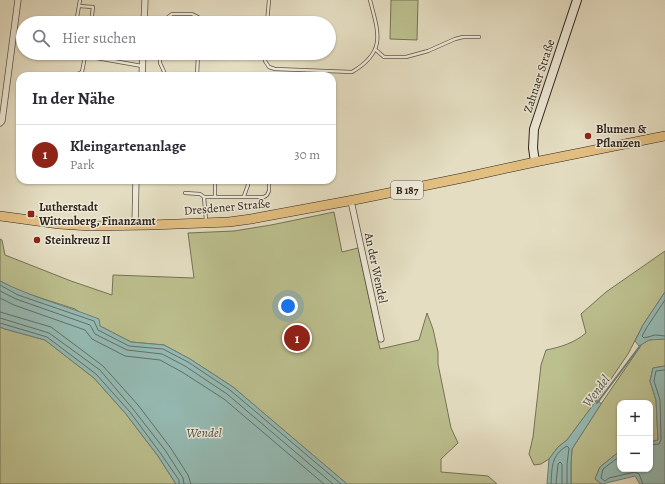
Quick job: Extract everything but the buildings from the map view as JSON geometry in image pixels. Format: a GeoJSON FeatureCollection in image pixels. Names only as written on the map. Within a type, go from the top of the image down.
{"type":"FeatureCollection","features":[{"type":"Feature","properties":{"kind":"main road","name":"Zahnaer Straße"},"geometry":{"type":"LineString","coordinates":[[535,162],[533,148],[534,129],[577,0]]}},
{"type":"Feature","properties":{"kind":"main road","name":"Dresdener Straße"},"geometry":{"type":"LineString","coordinates":[[0,216],[65,224],[135,225],[206,223],[262,218],[665,136]]}},
{"type":"Feature","properties":{"kind":"street"},"geometry":{"type":"LineString","coordinates":[[0,123],[2,122],[18,0]]}},
{"type":"Feature","properties":{"kind":"street"},"geometry":{"type":"LineString","coordinates":[[144,16],[145,0]]}},
{"type":"Feature","properties":{"kind":"street"},"geometry":{"type":"LineString","coordinates":[[142,60],[142,72]]}},
{"type":"Feature","properties":{"kind":"street"},"geometry":{"type":"LineString","coordinates":[[135,225],[136,184]]}},
{"type":"Feature","properties":{"kind":"street","name":"An der Wendel"},"geometry":{"type":"LineString","coordinates":[[351,201],[380,339]]}},
{"type":"Feature","properties":{"kind":"lane"},"geometry":{"type":"LineString","coordinates":[[77,16],[80,0]]}},
{"type":"Feature","properties":{"kind":"lane"},"geometry":{"type":"LineString","coordinates":[[268,16],[269,0]]}},
{"type":"Feature","properties":{"kind":"lane"},"geometry":{"type":"LineString","coordinates":[[265,60],[268,67],[275,70],[352,72],[362,66],[376,50],[378,32],[370,0]]}},
{"type":"Feature","properties":{"kind":"lane"},"geometry":{"type":"LineString","coordinates":[[79,6],[93,7],[92,16]]}},
{"type":"Feature","properties":{"kind":"lane"},"geometry":{"type":"LineString","coordinates":[[169,16],[172,14],[192,14],[195,16]]}},
{"type":"Feature","properties":{"kind":"lane"},"geometry":{"type":"LineString","coordinates":[[376,50],[384,57],[406,57],[428,51],[459,38],[479,37]]}},
{"type":"Feature","properties":{"kind":"lane"},"geometry":{"type":"LineString","coordinates":[[82,72],[84,60]]}},
{"type":"Feature","properties":{"kind":"lane"},"geometry":{"type":"LineString","coordinates":[[108,60],[142,66]]}},
{"type":"Feature","properties":{"kind":"lane"},"geometry":{"type":"LineString","coordinates":[[160,60],[164,72]]}},
{"type":"Feature","properties":{"kind":"lane"},"geometry":{"type":"LineString","coordinates":[[197,72],[198,60]]}},
{"type":"Feature","properties":{"kind":"lane"},"geometry":{"type":"LineString","coordinates":[[215,184],[215,196]]}},
{"type":"Feature","properties":{"kind":"lane"},"geometry":{"type":"LineString","coordinates":[[244,196],[248,184]]}},
{"type":"Feature","properties":{"kind":"lane"},"geometry":{"type":"LineString","coordinates":[[185,193],[200,194],[204,196],[264,196],[267,195],[269,184]]}},
{"type":"Feature","properties":{"kind":"lane"},"geometry":{"type":"LineString","coordinates":[[204,196],[206,223]]}},
{"type":"Feature","properties":{"kind":"green space"},"geometry":{"type":"Polygon","coordinates":[[[391,0],[418,0],[417,40],[390,39],[391,0]]]}},
{"type":"Feature","properties":{"kind":"green space"},"geometry":{"type":"Polygon","coordinates":[[[334,212],[342,252],[358,248],[380,349],[419,340],[427,313],[433,329],[438,352],[438,364],[451,428],[458,443],[441,459],[441,472],[488,476],[497,484],[347,484],[233,387],[190,359],[164,345],[131,342],[100,326],[75,309],[19,291],[0,281],[0,239],[2,240],[5,255],[71,281],[112,295],[113,275],[194,278],[188,233],[234,231],[334,212]]]}},
{"type":"Feature","properties":{"kind":"green space"},"geometry":{"type":"Polygon","coordinates":[[[665,251],[665,292],[643,325],[628,354],[567,440],[558,447],[549,459],[541,464],[534,465],[529,454],[533,437],[541,365],[546,350],[567,344],[586,333],[581,314],[606,292],[665,251]]]}},
{"type":"Feature","properties":{"kind":"green space"},"geometry":{"type":"Polygon","coordinates":[[[0,327],[45,340],[94,378],[126,414],[158,456],[176,484],[0,484],[0,327]]]}},
{"type":"Feature","properties":{"kind":"green space"},"geometry":{"type":"Polygon","coordinates":[[[665,339],[665,366],[653,368],[650,381],[656,400],[658,440],[653,441],[653,400],[617,400],[617,453],[600,467],[595,479],[602,484],[571,484],[572,449],[642,344],[649,340],[665,339]]]}},
{"type":"Feature","properties":{"kind":"water","name":"Wendel"},"geometry":{"type":"Polygon","coordinates":[[[0,281],[36,297],[99,319],[100,326],[131,342],[164,345],[190,359],[233,387],[347,484],[176,484],[158,456],[126,414],[94,378],[45,340],[0,327],[0,281]]]}},
{"type":"Feature","properties":{"kind":"water"},"geometry":{"type":"Polygon","coordinates":[[[665,292],[665,339],[649,340],[639,346],[635,341],[643,325],[665,292]]]}},
{"type":"Feature","properties":{"kind":"water"},"geometry":{"type":"Polygon","coordinates":[[[665,366],[665,484],[640,484],[635,476],[602,484],[595,479],[600,467],[617,453],[617,472],[653,472],[653,441],[658,440],[656,400],[650,381],[653,368],[665,366]]]}},
{"type":"Feature","properties":{"kind":"water"},"geometry":{"type":"Polygon","coordinates":[[[596,401],[599,401],[601,404],[572,449],[571,484],[547,484],[549,459],[558,447],[567,440],[596,401]]]}},
{"type":"Feature","properties":{"kind":"waterway","name":"Wendel"},"geometry":{"type":"LineString","coordinates":[[597,403],[640,346]]}},
{"type":"Feature","properties":{"kind":"place","name":"Blumen & Pflanzen"},"geometry":{"type":"Point","coordinates":[588,136]}},
{"type":"Feature","properties":{"kind":"place","name":"Lutherstadt Wittenberg, Finanzamt"},"geometry":{"type":"Point","coordinates":[31,214]}},
{"type":"Feature","properties":{"kind":"place","name":"Steinkreuz II"},"geometry":{"type":"Point","coordinates":[37,240]}},
{"type":"Feature","properties":{"kind":"place","name":"Kleingartenanlage"},"geometry":{"type":"Point","coordinates":[297,338]}}]}
